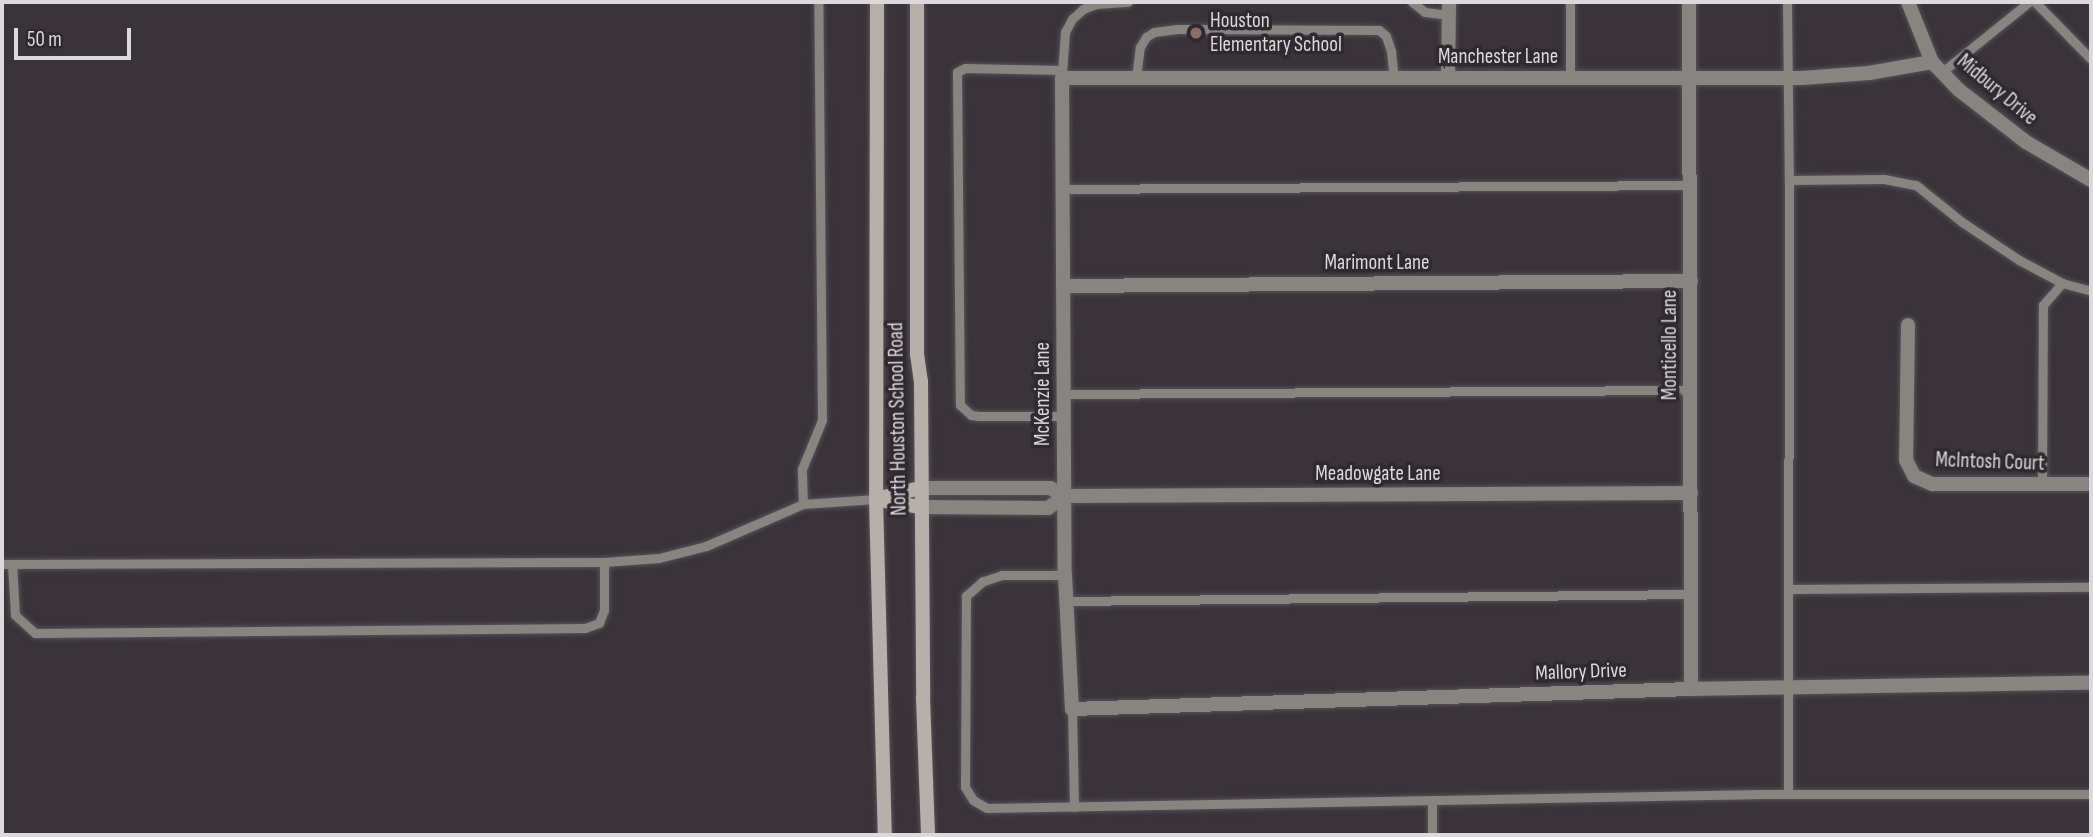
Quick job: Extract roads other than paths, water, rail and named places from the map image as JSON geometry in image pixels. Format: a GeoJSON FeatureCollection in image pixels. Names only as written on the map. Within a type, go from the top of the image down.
{"type":"FeatureCollection","features":[{"type":"Feature","properties":{"kind":"main road","name":"North Houston School Road"},"geometry":{"type":"LineString","coordinates":[[877,2],[876,499],[886,835]]}},
{"type":"Feature","properties":{"kind":"main road","name":"North Houston School Road"},"geometry":{"type":"LineString","coordinates":[[917,2],[920,507],[928,835]]}},
{"type":"Feature","properties":{"kind":"main road"},"geometry":{"type":"LineString","coordinates":[[876,499],[920,488]]}},
{"type":"Feature","properties":{"kind":"main road"},"geometry":{"type":"LineString","coordinates":[[876,499],[920,507]]}},
{"type":"Feature","properties":{"kind":"street","name":"Monticello Lane"},"geometry":{"type":"LineString","coordinates":[[1689,2],[1691,689]]}},
{"type":"Feature","properties":{"kind":"street","name":"Midbury Drive"},"geometry":{"type":"LineString","coordinates":[[1908,2],[1937,67],[1959,90],[2026,142],[2091,180]]}},
{"type":"Feature","properties":{"kind":"street"},"geometry":{"type":"LineString","coordinates":[[1448,78],[1449,8]]}},
{"type":"Feature","properties":{"kind":"street","name":"Manchester Lane"},"geometry":{"type":"LineString","coordinates":[[1062,74],[1136,78],[1787,78],[1937,67]]}},
{"type":"Feature","properties":{"kind":"street","name":"McKenzie Lane"},"geometry":{"type":"LineString","coordinates":[[1062,74],[1065,575],[1072,709]]}},
{"type":"Feature","properties":{"kind":"street","name":"Marimont Lane"},"geometry":{"type":"LineString","coordinates":[[1063,286],[1691,281]]}},
{"type":"Feature","properties":{"kind":"street","name":"McIntosh Court"},"geometry":{"type":"LineString","coordinates":[[1908,325],[1906,460],[1914,476],[1932,484],[2091,484]]}},
{"type":"Feature","properties":{"kind":"street","name":"Meadowgate Lane"},"geometry":{"type":"LineString","coordinates":[[920,488],[1050,488],[1065,496],[1691,493]]}},
{"type":"Feature","properties":{"kind":"street","name":"Meadowgate Lane"},"geometry":{"type":"LineString","coordinates":[[920,507],[1048,508],[1065,496]]}},
{"type":"Feature","properties":{"kind":"street","name":"Mallory Drive"},"geometry":{"type":"LineString","coordinates":[[1072,709],[1691,689],[2091,683]]}},
{"type":"Feature","properties":{"kind":"lane"},"geometry":{"type":"LineString","coordinates":[[803,504],[802,469],[822,420],[818,2]]}},
{"type":"Feature","properties":{"kind":"lane"},"geometry":{"type":"LineString","coordinates":[[1064,416],[979,416],[971,415],[961,405],[957,72],[965,68],[1062,74],[1065,32],[1072,19],[1083,9],[1096,4],[1129,2]]}},
{"type":"Feature","properties":{"kind":"lane"},"geometry":{"type":"LineString","coordinates":[[1412,2],[1425,12],[1449,8]]}},
{"type":"Feature","properties":{"kind":"lane"},"geometry":{"type":"LineString","coordinates":[[1570,2],[1570,78]]}},
{"type":"Feature","properties":{"kind":"lane"},"geometry":{"type":"LineString","coordinates":[[1787,2],[1787,425],[1790,589],[1788,794]]}},
{"type":"Feature","properties":{"kind":"lane"},"geometry":{"type":"LineString","coordinates":[[1937,67],[2029,2]]}},
{"type":"Feature","properties":{"kind":"lane"},"geometry":{"type":"LineString","coordinates":[[2035,2],[2091,59]]}},
{"type":"Feature","properties":{"kind":"lane"},"geometry":{"type":"LineString","coordinates":[[1136,78],[1140,47],[1146,37],[1154,32],[1178,29],[1379,30],[1386,36],[1391,51],[1394,78]]}},
{"type":"Feature","properties":{"kind":"lane"},"geometry":{"type":"LineString","coordinates":[[1789,180],[1884,179],[1916,185],[1962,222],[2019,260],[2062,283],[2091,291]]}},
{"type":"Feature","properties":{"kind":"lane"},"geometry":{"type":"LineString","coordinates":[[1062,189],[1690,185]]}},
{"type":"Feature","properties":{"kind":"lane"},"geometry":{"type":"LineString","coordinates":[[2042,485],[2043,305],[2062,283]]}},
{"type":"Feature","properties":{"kind":"lane"},"geometry":{"type":"LineString","coordinates":[[1064,394],[1691,390]]}},
{"type":"Feature","properties":{"kind":"lane"},"geometry":{"type":"LineString","coordinates":[[2,564],[604,562],[659,558],[706,545],[803,504],[876,499]]}},
{"type":"Feature","properties":{"kind":"lane"},"geometry":{"type":"LineString","coordinates":[[12,564],[15,615],[36,634],[585,628],[599,623],[604,610],[604,562]]}},
{"type":"Feature","properties":{"kind":"lane"},"geometry":{"type":"LineString","coordinates":[[1065,575],[1002,575],[983,581],[965,596],[965,787],[974,800],[987,808],[1788,794],[2091,794]]}},
{"type":"Feature","properties":{"kind":"lane"},"geometry":{"type":"LineString","coordinates":[[1790,589],[2091,587]]}},
{"type":"Feature","properties":{"kind":"lane"},"geometry":{"type":"LineString","coordinates":[[1066,601],[1691,594]]}},
{"type":"Feature","properties":{"kind":"lane"},"geometry":{"type":"LineString","coordinates":[[1072,709],[1074,807]]}},
{"type":"Feature","properties":{"kind":"lane"},"geometry":{"type":"LineString","coordinates":[[1432,802],[1432,835]]}},
{"type":"Feature","properties":{"kind":"place","name":"Houston Elementary School"},"geometry":{"type":"Point","coordinates":[1196,33]}}]}
